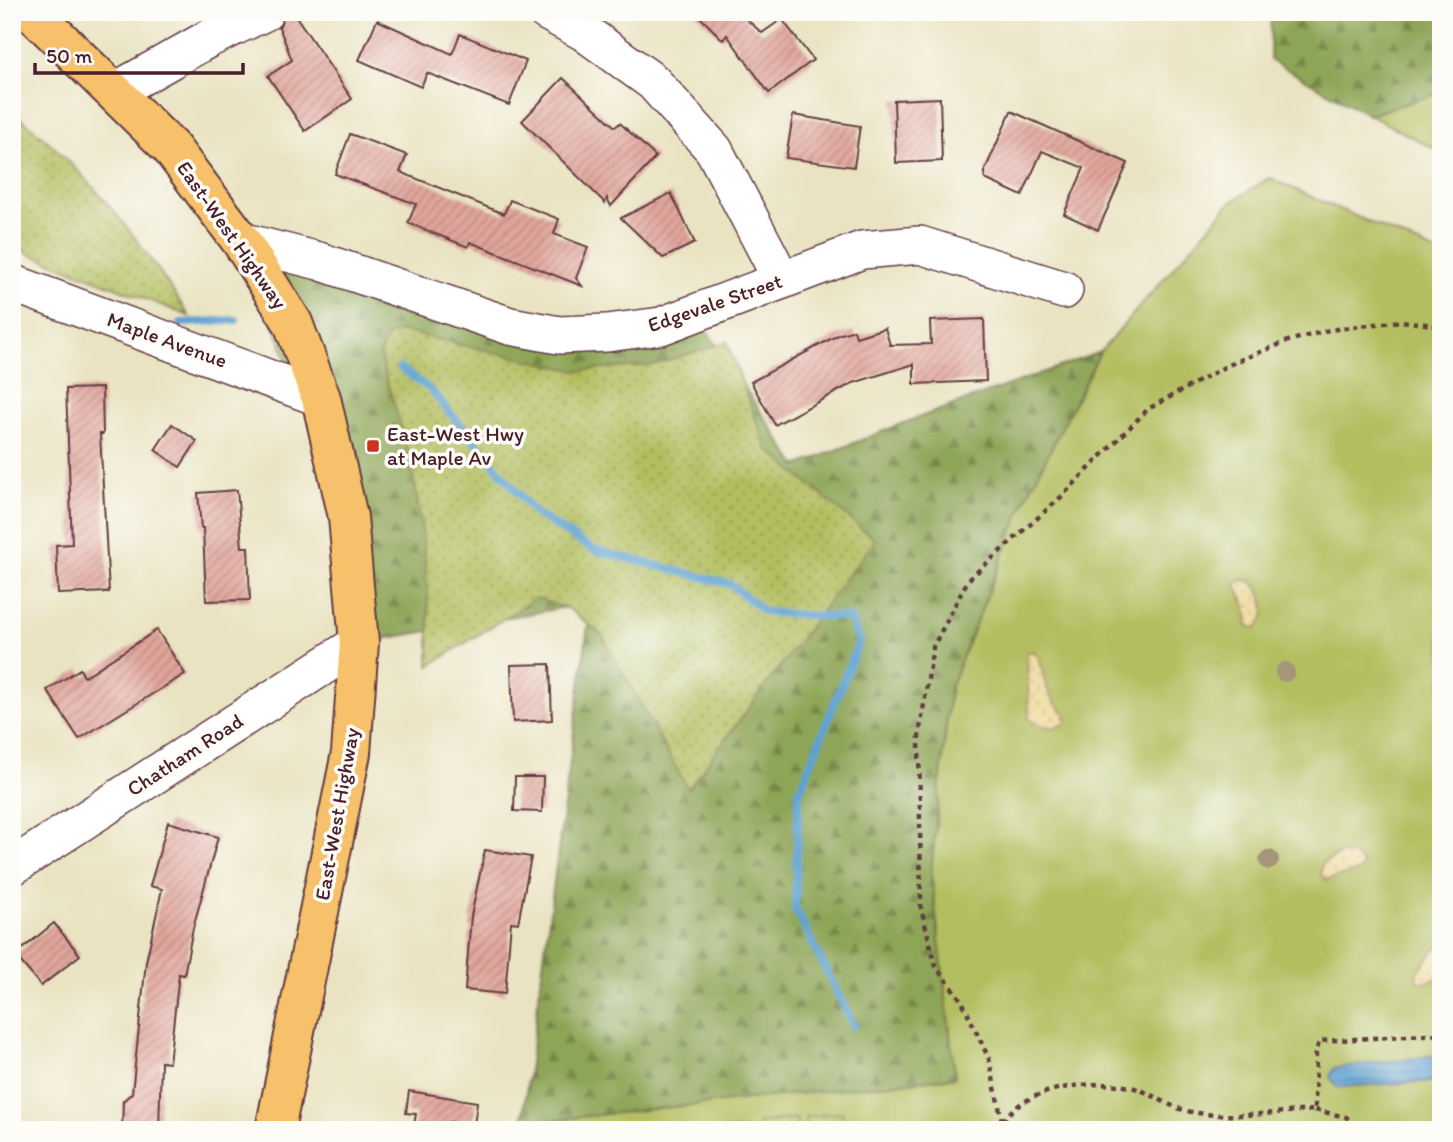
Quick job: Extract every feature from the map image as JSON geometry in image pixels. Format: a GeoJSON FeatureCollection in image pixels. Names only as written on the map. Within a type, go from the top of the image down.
{"type":"FeatureCollection","features":[{"type":"Feature","properties":{"kind":"main road","name":"East-West Highway"},"geometry":{"type":"LineString","coordinates":[[32,12],[171,148],[241,241],[293,323],[321,398],[348,517],[359,643],[351,753],[275,1130]]}},
{"type":"Feature","properties":{"kind":"street"},"geometry":{"type":"LineString","coordinates":[[114,92],[208,39],[265,12]]}},
{"type":"Feature","properties":{"kind":"street"},"geometry":{"type":"LineString","coordinates":[[547,12],[584,32],[653,82],[714,150],[782,280]]}},
{"type":"Feature","properties":{"kind":"street","name":"Edgevale Street"},"geometry":{"type":"LineString","coordinates":[[241,241],[319,261],[510,326],[559,335],[661,326],[862,250],[920,245],[1064,290]]}},
{"type":"Feature","properties":{"kind":"street","name":"Maple Avenue"},"geometry":{"type":"LineString","coordinates":[[12,283],[321,398]]}},
{"type":"Feature","properties":{"kind":"street","name":"Chatham Road"},"geometry":{"type":"LineString","coordinates":[[12,867],[359,643]]}},
{"type":"Feature","properties":{"kind":"path"},"geometry":{"type":"LineString","coordinates":[[999,1130],[1002,1121],[989,1059],[962,1002],[936,967],[921,908],[919,736],[933,647],[968,580],[1060,497],[1148,409],[1228,365],[1288,341],[1329,330],[1401,321],[1441,326]]}},
{"type":"Feature","properties":{"kind":"path"},"geometry":{"type":"LineString","coordinates":[[1315,1110],[1316,1050],[1320,1041],[1441,1034]]}},
{"type":"Feature","properties":{"kind":"path"},"geometry":{"type":"LineString","coordinates":[[1002,1121],[1030,1099],[1073,1085],[1108,1084],[1137,1089],[1185,1111],[1222,1115],[1315,1110],[1346,1117],[1363,1130]]}},
{"type":"Feature","properties":{"kind":"green space"},"geometry":{"type":"Polygon","coordinates":[[[1271,12],[1441,12],[1441,92],[1369,115],[1270,60],[1271,12]]]}},
{"type":"Feature","properties":{"kind":"green space"},"geometry":{"type":"Polygon","coordinates":[[[1441,92],[1441,152],[1369,115],[1441,92]]]}},
{"type":"Feature","properties":{"kind":"green space"},"geometry":{"type":"Polygon","coordinates":[[[12,111],[63,156],[110,206],[189,316],[12,247],[12,111]]]}},
{"type":"Feature","properties":{"kind":"green space"},"geometry":{"type":"Polygon","coordinates":[[[1269,178],[1441,254],[1441,1130],[508,1130],[522,1123],[955,1077],[931,872],[950,687],[1026,498],[1100,352],[1230,203],[1269,178]]]}},
{"type":"Feature","properties":{"kind":"green space"},"geometry":{"type":"Polygon","coordinates":[[[241,241],[510,325],[695,313],[797,466],[901,424],[1100,352],[1026,498],[950,688],[931,872],[955,1077],[522,1123],[591,603],[359,643],[348,518],[241,241]]]}},
{"type":"Feature","properties":{"kind":"green space"},"geometry":{"type":"Polygon","coordinates":[[[401,331],[577,371],[654,365],[727,342],[767,449],[875,540],[688,789],[602,635],[569,609],[536,598],[429,666],[427,581],[417,497],[405,441],[380,353],[388,336],[401,331]]]}},
{"type":"Feature","properties":{"kind":"green space"},"geometry":{"type":"Polygon","coordinates":[[[842,1112],[845,1130],[807,1130],[805,1117],[842,1112]]]}},
{"type":"Feature","properties":{"kind":"green space"},"geometry":{"type":"Polygon","coordinates":[[[796,1118],[797,1130],[760,1130],[759,1123],[796,1118]]]}},
{"type":"Feature","properties":{"kind":"sand"},"geometry":{"type":"Polygon","coordinates":[[[1241,580],[1251,581],[1263,598],[1264,616],[1256,629],[1248,625],[1246,607],[1236,585],[1241,580]]]}},
{"type":"Feature","properties":{"kind":"sand"},"geometry":{"type":"Polygon","coordinates":[[[1034,651],[1050,696],[1065,713],[1066,723],[1061,726],[1047,727],[1029,719],[1027,652],[1034,651]]]}},
{"type":"Feature","properties":{"kind":"sand"},"geometry":{"type":"Polygon","coordinates":[[[1341,854],[1351,854],[1363,863],[1360,871],[1326,880],[1321,874],[1322,863],[1341,854]]]}},
{"type":"Feature","properties":{"kind":"sand"},"geometry":{"type":"Polygon","coordinates":[[[1441,942],[1441,977],[1419,982],[1416,974],[1441,942]]]}},
{"type":"Feature","properties":{"kind":"water"},"geometry":{"type":"Polygon","coordinates":[[[1441,1055],[1441,1081],[1337,1087],[1330,1077],[1334,1068],[1441,1055]]]}},
{"type":"Feature","properties":{"kind":"building"},"geometry":{"type":"Polygon","coordinates":[[[286,12],[293,12],[352,99],[305,131],[268,76],[292,60],[279,27],[286,12]]]}},
{"type":"Feature","properties":{"kind":"building"},"geometry":{"type":"Polygon","coordinates":[[[695,12],[749,12],[744,17],[762,33],[782,19],[813,60],[769,93],[727,35],[723,40],[695,12]]]}},
{"type":"Feature","properties":{"kind":"building"},"geometry":{"type":"Polygon","coordinates":[[[377,20],[452,54],[460,34],[526,61],[509,105],[427,73],[421,87],[359,60],[377,20]]]}},
{"type":"Feature","properties":{"kind":"building"},"geometry":{"type":"Polygon","coordinates":[[[563,78],[615,127],[620,123],[656,157],[611,206],[607,198],[605,203],[522,121],[563,78]]]}},
{"type":"Feature","properties":{"kind":"building"},"geometry":{"type":"Polygon","coordinates":[[[940,98],[942,161],[896,163],[894,100],[940,98]]]}},
{"type":"Feature","properties":{"kind":"building"},"geometry":{"type":"Polygon","coordinates":[[[1011,111],[1128,163],[1098,230],[1064,214],[1084,168],[1042,151],[1022,196],[985,179],[985,170],[1011,111]]]}},
{"type":"Feature","properties":{"kind":"building"},"geometry":{"type":"Polygon","coordinates":[[[793,115],[860,126],[854,167],[786,158],[793,115]]]}},
{"type":"Feature","properties":{"kind":"building"},"geometry":{"type":"Polygon","coordinates":[[[350,134],[407,155],[400,172],[504,214],[510,200],[559,219],[554,234],[588,247],[576,278],[582,286],[470,242],[468,247],[408,223],[416,204],[335,174],[350,134]]]}},
{"type":"Feature","properties":{"kind":"building"},"geometry":{"type":"Polygon","coordinates":[[[671,193],[695,243],[663,258],[621,218],[671,193]]]}},
{"type":"Feature","properties":{"kind":"building"},"geometry":{"type":"Polygon","coordinates":[[[984,319],[986,381],[914,384],[914,364],[853,383],[775,425],[751,382],[838,335],[854,330],[856,337],[885,328],[890,345],[931,344],[930,321],[984,319]]]}},
{"type":"Feature","properties":{"kind":"building"},"geometry":{"type":"Polygon","coordinates":[[[102,388],[103,434],[100,434],[109,592],[58,594],[56,545],[72,544],[66,389],[102,388]]]}},
{"type":"Feature","properties":{"kind":"building"},"geometry":{"type":"Polygon","coordinates":[[[172,424],[197,441],[180,467],[155,450],[172,424]]]}},
{"type":"Feature","properties":{"kind":"building"},"geometry":{"type":"Polygon","coordinates":[[[237,490],[242,547],[248,547],[250,600],[206,601],[203,528],[198,493],[237,490]]]}},
{"type":"Feature","properties":{"kind":"building"},"geometry":{"type":"Polygon","coordinates":[[[157,630],[185,674],[79,739],[47,690],[80,669],[84,677],[157,630]]]}},
{"type":"Feature","properties":{"kind":"building"},"geometry":{"type":"Polygon","coordinates":[[[550,664],[552,720],[513,722],[511,665],[550,664]]]}},
{"type":"Feature","properties":{"kind":"building"},"geometry":{"type":"Polygon","coordinates":[[[515,777],[543,777],[542,812],[514,811],[515,777]]]}},
{"type":"Feature","properties":{"kind":"building"},"geometry":{"type":"Polygon","coordinates":[[[168,822],[218,837],[193,928],[184,975],[179,974],[169,1063],[161,1062],[159,1130],[122,1130],[123,1101],[132,1093],[146,962],[162,889],[150,886],[168,822]]]}},
{"type":"Feature","properties":{"kind":"building"},"geometry":{"type":"Polygon","coordinates":[[[485,850],[531,857],[518,923],[511,922],[505,994],[465,990],[471,916],[485,850]]]}},
{"type":"Feature","properties":{"kind":"building"},"geometry":{"type":"Polygon","coordinates":[[[54,923],[80,955],[41,986],[15,955],[54,923]]]}},
{"type":"Feature","properties":{"kind":"building"},"geometry":{"type":"Polygon","coordinates":[[[409,1091],[477,1102],[474,1126],[449,1122],[447,1130],[413,1130],[416,1114],[406,1113],[409,1091]]]}},
{"type":"Feature","properties":{"kind":"waterway"},"geometry":{"type":"LineString","coordinates":[[181,323],[236,320]]}},
{"type":"Feature","properties":{"kind":"waterway"},"geometry":{"type":"LineString","coordinates":[[400,368],[430,389],[536,514],[594,550],[730,584],[765,612],[850,618],[859,641],[799,793],[795,908],[854,1026]]}},
{"type":"Feature","properties":{"kind":"place","name":"East-West Hwy at Maple Av"},"geometry":{"type":"Point","coordinates":[373,446]}}]}
